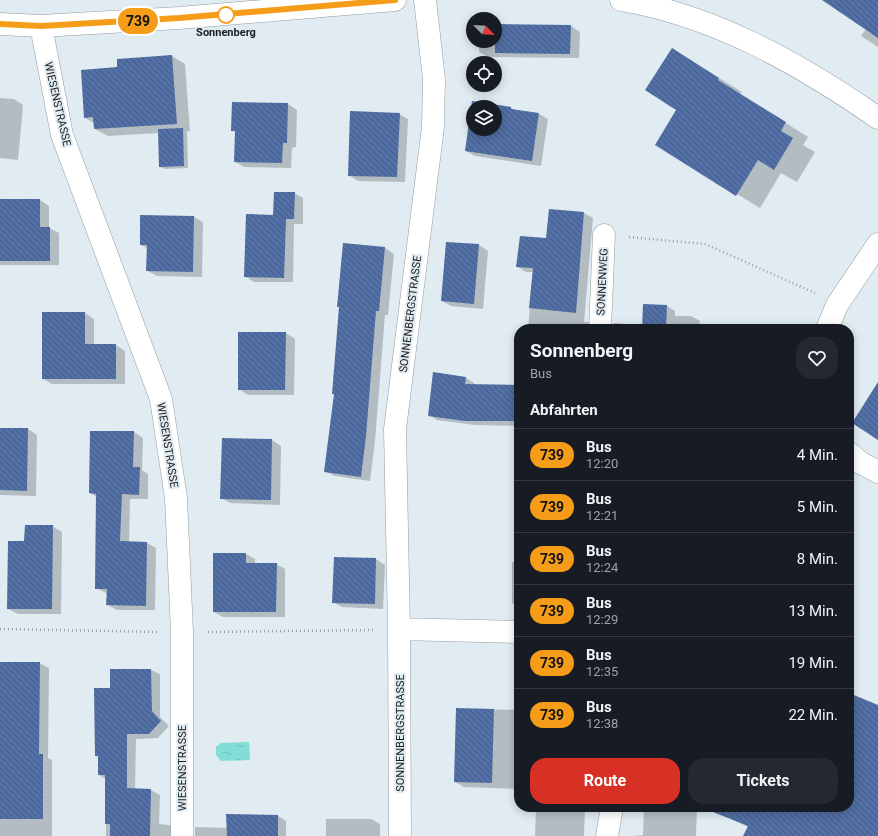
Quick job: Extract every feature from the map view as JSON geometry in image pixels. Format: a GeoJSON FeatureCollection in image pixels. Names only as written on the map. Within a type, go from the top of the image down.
{"type":"FeatureCollection","features":[{"type":"Feature","properties":{"kind":"street"},"geometry":{"type":"LineString","coordinates":[[0,24],[41,26],[231,15],[395,0]]}},
{"type":"Feature","properties":{"kind":"street","name":"SONNENBERGSTRASSE"},"geometry":{"type":"LineString","coordinates":[[400,836],[396,429],[433,127],[434,80],[425,0]]}},
{"type":"Feature","properties":{"kind":"street"},"geometry":{"type":"LineString","coordinates":[[621,0],[677,13],[736,35],[782,57],[833,87],[878,118]]}},
{"type":"Feature","properties":{"kind":"street","name":"WIESENSTRASSE"},"geometry":{"type":"LineString","coordinates":[[41,26],[62,135],[161,399],[176,498],[182,632],[182,836]]}},
{"type":"Feature","properties":{"kind":"street","name":"SONNENWEG"},"geometry":{"type":"LineString","coordinates":[[600,324],[604,235]]}},
{"type":"Feature","properties":{"kind":"street"},"geometry":{"type":"LineString","coordinates":[[829,324],[837,305],[878,244]]}},
{"type":"Feature","properties":{"kind":"street"},"geometry":{"type":"LineString","coordinates":[[854,457],[861,463],[878,472]]}},
{"type":"Feature","properties":{"kind":"street"},"geometry":{"type":"LineString","coordinates":[[399,629],[514,632]]}},
{"type":"Feature","properties":{"kind":"street"},"geometry":{"type":"LineString","coordinates":[[607,836],[611,812]]}},
{"type":"Feature","properties":{"kind":"path"},"geometry":{"type":"LineString","coordinates":[[604,235],[705,244],[837,305]]}},
{"type":"Feature","properties":{"kind":"path"},"geometry":{"type":"LineString","coordinates":[[0,629],[182,632],[399,629]]}},
{"type":"Feature","properties":{"kind":"water"},"geometry":{"type":"Polygon","coordinates":[[[249,742],[250,760],[221,761],[216,755],[216,747],[221,743],[249,742]]]}},
{"type":"Feature","properties":{"kind":"building"},"geometry":{"type":"Polygon","coordinates":[[[822,0],[878,0],[878,38],[822,0]]]}},
{"type":"Feature","properties":{"kind":"building"},"geometry":{"type":"Polygon","coordinates":[[[502,24],[571,25],[570,54],[495,53],[495,48],[502,48],[502,24]]]}},
{"type":"Feature","properties":{"kind":"building"},"geometry":{"type":"Polygon","coordinates":[[[672,48],[719,78],[718,80],[786,122],[781,131],[793,138],[774,170],[758,160],[736,196],[655,145],[676,110],[645,90],[672,48]]]}},
{"type":"Feature","properties":{"kind":"building"},"geometry":{"type":"Polygon","coordinates":[[[172,55],[177,124],[94,129],[93,117],[84,118],[81,70],[117,67],[117,59],[172,55]]]}},
{"type":"Feature","properties":{"kind":"building"},"geometry":{"type":"Polygon","coordinates":[[[232,102],[288,103],[287,143],[283,143],[282,163],[234,162],[235,131],[231,131],[232,102]]]}},
{"type":"Feature","properties":{"kind":"building"},"geometry":{"type":"Polygon","coordinates":[[[502,106],[511,107],[511,109],[539,113],[532,161],[465,151],[467,136],[502,136],[502,106]]]}},
{"type":"Feature","properties":{"kind":"building"},"geometry":{"type":"Polygon","coordinates":[[[350,111],[400,113],[397,177],[348,176],[350,111]]]}},
{"type":"Feature","properties":{"kind":"building"},"geometry":{"type":"Polygon","coordinates":[[[183,128],[184,166],[159,167],[158,129],[183,128]]]}},
{"type":"Feature","properties":{"kind":"building"},"geometry":{"type":"Polygon","coordinates":[[[274,192],[295,192],[294,219],[286,219],[284,278],[244,277],[246,214],[273,215],[274,192]]]}},
{"type":"Feature","properties":{"kind":"building"},"geometry":{"type":"Polygon","coordinates":[[[0,199],[40,199],[40,227],[50,227],[50,261],[0,261],[0,199]]]}},
{"type":"Feature","properties":{"kind":"building"},"geometry":{"type":"Polygon","coordinates":[[[549,209],[584,212],[576,313],[529,308],[533,268],[516,267],[520,236],[546,238],[549,209]]]}},
{"type":"Feature","properties":{"kind":"building"},"geometry":{"type":"Polygon","coordinates":[[[140,215],[194,216],[193,272],[146,271],[147,245],[140,245],[140,215]]]}},
{"type":"Feature","properties":{"kind":"building"},"geometry":{"type":"Polygon","coordinates":[[[446,242],[479,244],[474,304],[441,301],[446,242]]]}},
{"type":"Feature","properties":{"kind":"building"},"geometry":{"type":"Polygon","coordinates":[[[343,243],[385,247],[379,311],[376,311],[366,436],[361,477],[324,472],[334,394],[332,394],[339,307],[337,307],[343,243]]]}},
{"type":"Feature","properties":{"kind":"building"},"geometry":{"type":"Polygon","coordinates":[[[643,304],[667,305],[666,324],[642,324],[643,304]]]}},
{"type":"Feature","properties":{"kind":"building"},"geometry":{"type":"Polygon","coordinates":[[[42,312],[85,312],[85,344],[116,344],[116,379],[42,379],[42,312]]]}},
{"type":"Feature","properties":{"kind":"building"},"geometry":{"type":"Polygon","coordinates":[[[238,332],[286,332],[285,390],[238,390],[238,332]]]}},
{"type":"Feature","properties":{"kind":"building"},"geometry":{"type":"Polygon","coordinates":[[[433,372],[466,377],[465,384],[514,385],[514,421],[465,421],[428,416],[433,372]]]}},
{"type":"Feature","properties":{"kind":"building"},"geometry":{"type":"Polygon","coordinates":[[[878,382],[878,440],[854,424],[854,420],[878,382]]]}},
{"type":"Feature","properties":{"kind":"building"},"geometry":{"type":"Polygon","coordinates":[[[0,428],[28,428],[27,491],[0,490],[0,428]]]}},
{"type":"Feature","properties":{"kind":"building"},"geometry":{"type":"Polygon","coordinates":[[[90,431],[134,431],[133,467],[140,467],[139,495],[122,494],[120,541],[147,542],[146,606],[106,605],[107,589],[95,589],[96,494],[89,493],[90,431]]]}},
{"type":"Feature","properties":{"kind":"building"},"geometry":{"type":"Polygon","coordinates":[[[222,438],[272,439],[271,500],[220,499],[222,438]]]}},
{"type":"Feature","properties":{"kind":"building"},"geometry":{"type":"Polygon","coordinates":[[[25,525],[53,525],[52,609],[7,609],[8,541],[24,541],[25,525]]]}},
{"type":"Feature","properties":{"kind":"building"},"geometry":{"type":"Polygon","coordinates":[[[213,553],[246,553],[246,563],[277,563],[276,612],[213,612],[213,553]]]}},
{"type":"Feature","properties":{"kind":"building"},"geometry":{"type":"Polygon","coordinates":[[[334,557],[376,558],[375,604],[332,603],[334,557]]]}},
{"type":"Feature","properties":{"kind":"building"},"geometry":{"type":"Polygon","coordinates":[[[0,662],[40,662],[39,754],[43,754],[43,819],[0,819],[0,662]]]}},
{"type":"Feature","properties":{"kind":"building"},"geometry":{"type":"Polygon","coordinates":[[[110,669],[151,669],[152,711],[161,721],[149,734],[127,734],[127,788],[151,789],[150,836],[110,836],[110,824],[105,824],[105,775],[98,775],[98,756],[95,756],[94,688],[110,688],[110,669]]]}},
{"type":"Feature","properties":{"kind":"building"},"geometry":{"type":"Polygon","coordinates":[[[854,695],[878,705],[878,836],[743,836],[748,826],[713,812],[854,812],[854,695]]]}},
{"type":"Feature","properties":{"kind":"building"},"geometry":{"type":"Polygon","coordinates":[[[456,708],[494,709],[492,783],[454,782],[456,708]]]}},
{"type":"Feature","properties":{"kind":"building"},"geometry":{"type":"Polygon","coordinates":[[[226,814],[278,815],[278,836],[227,836],[226,814]]]}},
{"type":"Feature","properties":{"kind":"bus line","name":"739"},"geometry":{"type":"LineString","coordinates":[[0,24],[41,26],[231,15],[395,0]]}},
{"type":"Feature","properties":{"kind":"place","name":"Sonnenberg"},"geometry":{"type":"Point","coordinates":[226,15]}}]}
